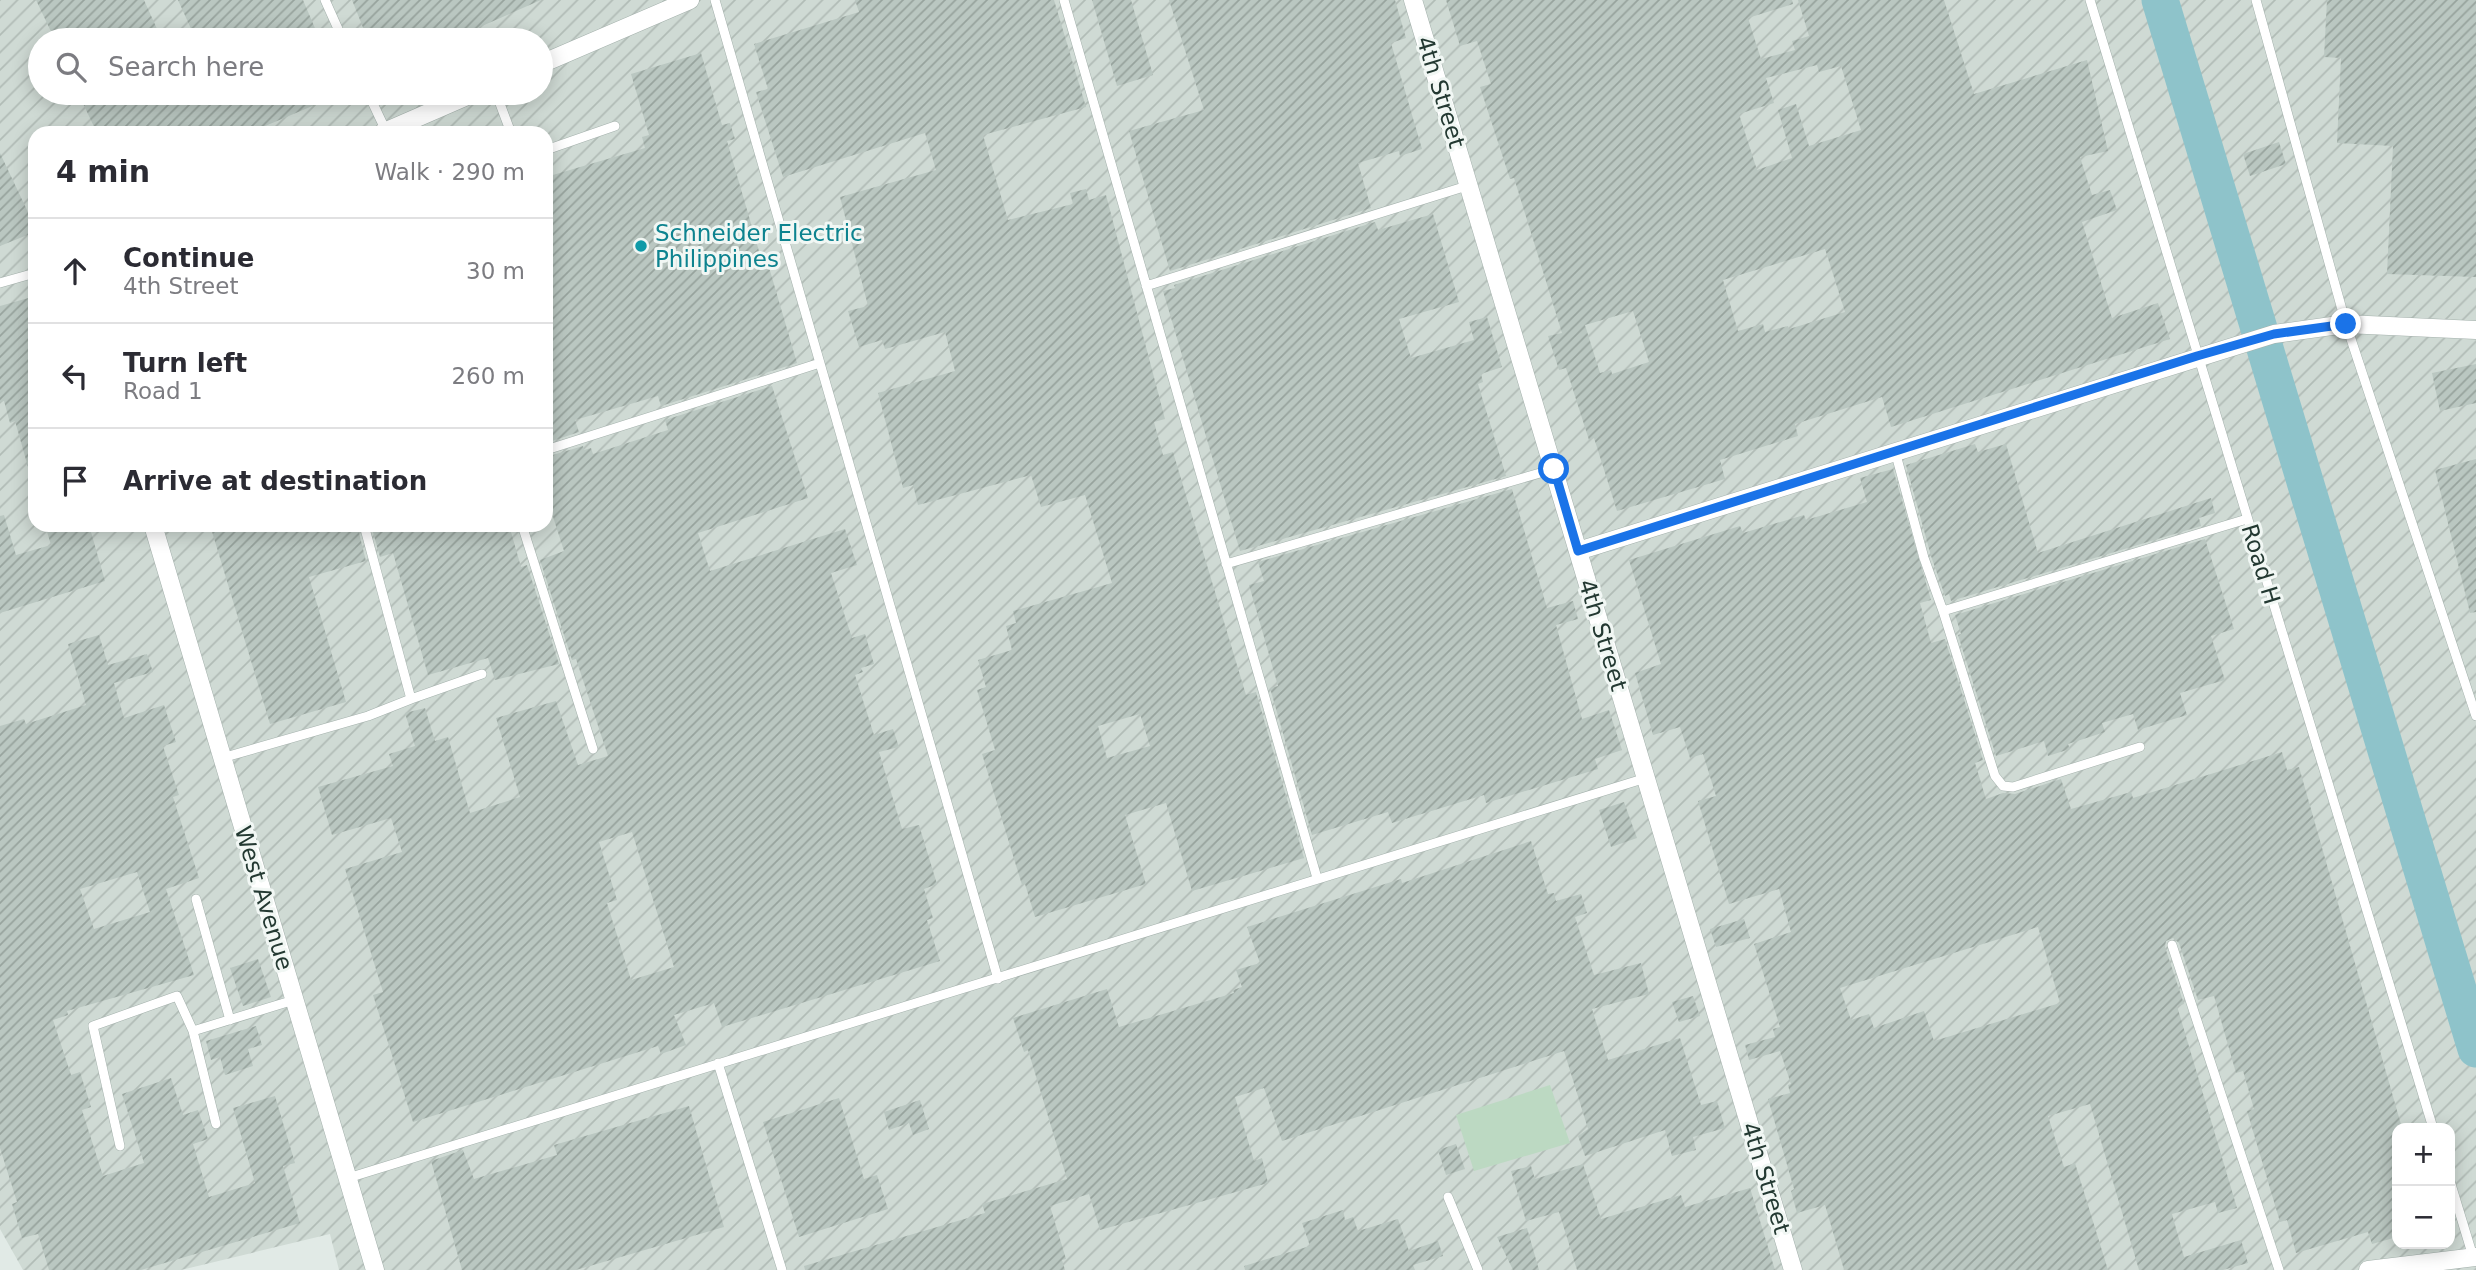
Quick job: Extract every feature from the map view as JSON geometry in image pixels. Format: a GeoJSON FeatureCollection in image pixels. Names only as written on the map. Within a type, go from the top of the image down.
{"type":"FeatureCollection","features":[{"type":"Feature","properties":{"kind":"street"},"geometry":{"type":"LineString","coordinates":[[553,59],[690,0]]}},
{"type":"Feature","properties":{"kind":"street","name":"4th Street"},"geometry":{"type":"LineString","coordinates":[[1413,0],[1793,1270]]}},
{"type":"Feature","properties":{"kind":"street"},"geometry":{"type":"LineString","coordinates":[[402,126],[448,105]]}},
{"type":"Feature","properties":{"kind":"street"},"geometry":{"type":"LineString","coordinates":[[1578,551],[2274,334],[2346,324],[2476,330]]}},
{"type":"Feature","properties":{"kind":"street","name":"West Avenue"},"geometry":{"type":"LineString","coordinates":[[155,532],[375,1270]]}},
{"type":"Feature","properties":{"kind":"street"},"geometry":{"type":"LineString","coordinates":[[2368,1270],[2475,1259]]}},
{"type":"Feature","properties":{"kind":"lane"},"geometry":{"type":"LineString","coordinates":[[325,0],[338,28]]}},
{"type":"Feature","properties":{"kind":"lane"},"geometry":{"type":"LineString","coordinates":[[715,0],[998,979]]}},
{"type":"Feature","properties":{"kind":"lane"},"geometry":{"type":"LineString","coordinates":[[1064,0],[1317,878]]}},
{"type":"Feature","properties":{"kind":"lane","name":"Road H"},"geometry":{"type":"LineString","coordinates":[[2090,0],[2432,1123]]}},
{"type":"Feature","properties":{"kind":"lane"},"geometry":{"type":"LineString","coordinates":[[2256,0],[2346,324],[2476,716]]}},
{"type":"Feature","properties":{"kind":"lane"},"geometry":{"type":"LineString","coordinates":[[375,105],[388,126]]}},
{"type":"Feature","properties":{"kind":"lane"},"geometry":{"type":"LineString","coordinates":[[500,105],[508,126]]}},
{"type":"Feature","properties":{"kind":"lane"},"geometry":{"type":"LineString","coordinates":[[553,148],[615,126]]}},
{"type":"Feature","properties":{"kind":"lane"},"geometry":{"type":"LineString","coordinates":[[1146,286],[1470,185]]}},
{"type":"Feature","properties":{"kind":"lane"},"geometry":{"type":"LineString","coordinates":[[0,284],[28,275]]}},
{"type":"Feature","properties":{"kind":"lane"},"geometry":{"type":"LineString","coordinates":[[553,448],[820,363]]}},
{"type":"Feature","properties":{"kind":"lane"},"geometry":{"type":"LineString","coordinates":[[1895,451],[1920,546],[1995,776],[2003,786],[2012,787],[2140,747]]}},
{"type":"Feature","properties":{"kind":"lane"},"geometry":{"type":"LineString","coordinates":[[1226,564],[1554,469]]}},
{"type":"Feature","properties":{"kind":"lane"},"geometry":{"type":"LineString","coordinates":[[1943,611],[2247,519]]}},
{"type":"Feature","properties":{"kind":"lane"},"geometry":{"type":"LineString","coordinates":[[366,532],[411,699]]}},
{"type":"Feature","properties":{"kind":"lane"},"geometry":{"type":"LineString","coordinates":[[525,532],[593,749]]}},
{"type":"Feature","properties":{"kind":"lane"},"geometry":{"type":"LineString","coordinates":[[222,758],[368,716],[482,674]]}},
{"type":"Feature","properties":{"kind":"lane"},"geometry":{"type":"LineString","coordinates":[[348,1178],[1646,778]]}},
{"type":"Feature","properties":{"kind":"lane"},"geometry":{"type":"LineString","coordinates":[[196,899],[230,1020]]}},
{"type":"Feature","properties":{"kind":"lane"},"geometry":{"type":"LineString","coordinates":[[2172,945],[2280,1270]]}},
{"type":"Feature","properties":{"kind":"lane"},"geometry":{"type":"LineString","coordinates":[[120,1146],[93,1027],[177,996],[193,1031],[216,1124]]}},
{"type":"Feature","properties":{"kind":"lane"},"geometry":{"type":"LineString","coordinates":[[193,1031],[294,1000]]}},
{"type":"Feature","properties":{"kind":"lane"},"geometry":{"type":"LineString","coordinates":[[718,1063],[782,1270]]}},
{"type":"Feature","properties":{"kind":"lane"},"geometry":{"type":"LineString","coordinates":[[2452,1186],[2475,1259]]}},
{"type":"Feature","properties":{"kind":"lane"},"geometry":{"type":"LineString","coordinates":[[1448,1197],[1478,1270]]}},
{"type":"Feature","properties":{"kind":"shaded area"},"geometry":{"type":"Polygon","coordinates":[[[0,0],[2476,0],[2476,1270],[339,1270],[330,1234],[181,1270],[23,1270],[0,1229],[0,0]]]}},
{"type":"Feature","properties":{"kind":"green space"},"geometry":{"type":"Polygon","coordinates":[[[1550,1085],[1570,1143],[1474,1171],[1456,1115],[1550,1085]]]}},
{"type":"Feature","properties":{"kind":"building"},"geometry":{"type":"Polygon","coordinates":[[[36,0],[144,0],[157,28],[49,28],[36,0]]]}},
{"type":"Feature","properties":{"kind":"building"},"geometry":{"type":"Polygon","coordinates":[[[178,0],[303,0],[315,28],[191,28],[178,0]]]}},
{"type":"Feature","properties":{"kind":"building"},"geometry":{"type":"Polygon","coordinates":[[[352,0],[541,0],[477,28],[363,28],[352,0]]]}},
{"type":"Feature","properties":{"kind":"building"},"geometry":{"type":"Polygon","coordinates":[[[855,0],[1054,0],[1086,107],[983,135],[1008,220],[1073,204],[1070,193],[1086,189],[1089,200],[1106,195],[1165,419],[1154,422],[1163,455],[1173,452],[1246,695],[1256,692],[1304,858],[1192,891],[1166,803],[1125,815],[1146,884],[1035,917],[1025,884],[1022,885],[982,754],[995,750],[977,690],[986,687],[978,660],[1012,650],[1006,626],[1016,623],[1013,611],[1112,583],[1085,495],[1041,507],[1031,475],[918,505],[913,485],[903,488],[878,393],[955,371],[945,332],[885,349],[882,340],[859,347],[848,311],[868,306],[840,197],[936,170],[925,133],[783,177],[756,92],[768,89],[754,44],[859,12],[855,0]],[[1140,714],[1098,726],[1107,758],[1150,746],[1140,714]]]}},
{"type":"Feature","properties":{"kind":"building"},"geometry":{"type":"Polygon","coordinates":[[[1092,0],[1131,0],[1153,75],[1117,86],[1092,0]]]}},
{"type":"Feature","properties":{"kind":"building"},"geometry":{"type":"Polygon","coordinates":[[[1169,0],[1395,0],[1406,38],[1391,43],[1422,149],[1400,156],[1399,151],[1358,163],[1371,208],[1170,271],[1129,131],[1204,110],[1169,0]]]}},
{"type":"Feature","properties":{"kind":"building"},"geometry":{"type":"Polygon","coordinates":[[[1446,0],[1792,0],[1793,4],[1748,18],[1761,59],[1795,50],[1792,41],[1809,36],[1798,0],[1944,0],[1974,94],[2087,60],[2108,151],[2080,157],[2092,195],[2110,190],[2117,210],[2082,222],[2112,318],[2158,303],[2170,339],[1891,427],[1882,397],[1795,424],[1798,436],[1720,460],[1725,479],[1617,511],[1594,438],[1589,440],[1566,368],[1559,370],[1548,336],[1562,333],[1514,178],[1510,179],[1480,87],[1491,84],[1477,41],[1460,46],[1446,0]],[[1817,65],[1766,78],[1774,103],[1739,114],[1757,170],[1792,158],[1778,110],[1796,104],[1809,146],[1861,130],[1841,66],[1819,72],[1817,65]],[[1825,249],[1723,280],[1738,331],[1763,324],[1765,332],[1788,326],[1789,329],[1845,312],[1825,249]],[[1633,311],[1585,325],[1600,373],[1611,370],[1612,374],[1649,362],[1633,311]]]}},
{"type":"Feature","properties":{"kind":"building"},"geometry":{"type":"Polygon","coordinates":[[[2327,0],[2476,0],[2476,277],[2387,274],[2393,146],[2337,143],[2341,58],[2324,57],[2327,0]]]}},
{"type":"Feature","properties":{"kind":"building","name":"Schneider Electric Philippines"},"geometry":{"type":"Polygon","coordinates":[[[701,53],[722,125],[730,123],[735,139],[727,141],[761,258],[766,257],[797,363],[661,406],[658,396],[575,420],[579,432],[553,441],[553,175],[645,148],[642,137],[649,135],[631,74],[701,53]]]}},
{"type":"Feature","properties":{"kind":"building"},"geometry":{"type":"Polygon","coordinates":[[[84,105],[315,105],[265,126],[94,126],[84,105]]]}},
{"type":"Feature","properties":{"kind":"building"},"geometry":{"type":"Polygon","coordinates":[[[2279,142],[2286,164],[2250,176],[2243,154],[2279,142]]]}},
{"type":"Feature","properties":{"kind":"building"},"geometry":{"type":"Polygon","coordinates":[[[0,153],[28,212],[28,235],[0,246],[0,153]]]}},
{"type":"Feature","properties":{"kind":"building"},"geometry":{"type":"Polygon","coordinates":[[[1433,214],[1459,302],[1399,319],[1411,358],[1474,340],[1469,322],[1487,317],[1502,367],[1481,374],[1483,382],[1478,384],[1506,476],[1240,551],[1163,291],[1175,288],[1174,285],[1375,222],[1378,230],[1433,214]]]}},
{"type":"Feature","properties":{"kind":"building"},"geometry":{"type":"Polygon","coordinates":[[[28,298],[28,467],[15,421],[10,423],[4,401],[0,402],[0,306],[28,298]]]}},
{"type":"Feature","properties":{"kind":"building"},"geometry":{"type":"Polygon","coordinates":[[[2476,364],[2476,403],[2440,411],[2432,373],[2476,364]]]}},
{"type":"Feature","properties":{"kind":"building"},"geometry":{"type":"Polygon","coordinates":[[[772,386],[808,498],[698,533],[710,571],[845,529],[857,565],[831,573],[852,638],[865,634],[874,664],[861,668],[863,672],[855,675],[874,735],[893,729],[899,747],[879,752],[902,829],[919,825],[937,884],[924,889],[933,918],[927,920],[940,961],[722,1027],[714,1003],[674,1015],[686,1045],[661,1054],[658,1046],[413,1122],[373,995],[383,992],[345,869],[402,852],[391,818],[332,835],[318,787],[393,766],[389,754],[415,746],[405,713],[425,708],[435,741],[448,737],[470,813],[520,797],[496,718],[556,701],[578,765],[608,756],[576,659],[572,660],[540,560],[564,551],[553,517],[553,455],[583,446],[584,450],[591,448],[593,454],[668,430],[665,420],[772,386]],[[632,832],[599,842],[617,900],[607,903],[631,980],[674,967],[632,832]]]}},
{"type":"Feature","properties":{"kind":"building"},"geometry":{"type":"Polygon","coordinates":[[[1975,444],[1978,452],[2006,444],[2038,553],[2211,498],[2215,513],[2199,518],[2201,526],[1951,601],[1949,594],[1945,596],[1931,556],[1906,465],[1975,444]]]}},
{"type":"Feature","properties":{"kind":"building"},"geometry":{"type":"Polygon","coordinates":[[[2476,459],[2476,612],[2470,613],[2435,470],[2476,459]]]}},
{"type":"Feature","properties":{"kind":"building"},"geometry":{"type":"Polygon","coordinates":[[[1893,469],[1931,600],[1920,603],[1931,643],[1945,639],[1983,760],[1975,763],[1986,799],[2003,793],[2015,794],[2061,779],[2071,809],[2131,792],[2133,798],[2282,752],[2287,770],[2299,767],[2401,1123],[2392,1123],[2392,1238],[2372,1244],[2368,1232],[2296,1253],[2287,1220],[2280,1222],[2247,1111],[2254,1109],[2243,1071],[2236,1073],[2214,996],[2198,1000],[2179,943],[2173,938],[2166,941],[2165,947],[2184,1004],[2177,1006],[2237,1208],[2218,1213],[2215,1202],[2172,1214],[2184,1257],[2241,1240],[2248,1263],[2223,1270],[2139,1270],[2090,1104],[2048,1116],[2064,1167],[2075,1163],[2108,1270],[1844,1270],[1825,1205],[1797,1213],[1791,1191],[1794,1189],[1768,1099],[1790,1093],[1788,1085],[1791,1084],[1780,1051],[1749,1060],[1745,1045],[1775,1037],[1773,1029],[1780,1027],[1754,944],[1791,932],[1779,889],[1729,904],[1698,801],[1716,796],[1703,754],[1690,758],[1680,727],[1653,735],[1635,673],[1661,664],[1629,560],[1740,526],[1743,533],[1804,515],[1806,520],[1867,502],[1860,478],[1893,469]],[[2038,927],[1840,988],[1851,1020],[1869,1014],[1874,1028],[1924,1011],[1934,1041],[2060,1003],[2038,927]]]}},
{"type":"Feature","properties":{"kind":"building"},"geometry":{"type":"Polygon","coordinates":[[[1512,489],[1547,608],[1573,601],[1578,619],[1556,625],[1582,719],[1609,710],[1622,750],[1595,759],[1598,769],[1486,803],[1484,795],[1392,823],[1388,812],[1312,835],[1270,688],[1278,686],[1249,585],[1264,581],[1258,562],[1512,489]]]}},
{"type":"Feature","properties":{"kind":"building"},"geometry":{"type":"Polygon","coordinates":[[[4,515],[16,555],[51,545],[47,532],[91,532],[105,581],[0,613],[0,516],[4,515]]]}},
{"type":"Feature","properties":{"kind":"building"},"geometry":{"type":"Polygon","coordinates":[[[212,532],[359,532],[366,561],[309,577],[346,702],[270,724],[212,532]]]}},
{"type":"Feature","properties":{"kind":"building"},"geometry":{"type":"Polygon","coordinates":[[[373,532],[511,532],[521,567],[527,565],[559,664],[495,680],[488,658],[428,675],[393,553],[380,557],[373,532]]]}},
{"type":"Feature","properties":{"kind":"building"},"geometry":{"type":"Polygon","coordinates":[[[2205,539],[2234,629],[2211,636],[2225,680],[2180,693],[2187,715],[2138,730],[2133,714],[2102,723],[2105,732],[2068,744],[2070,749],[2048,756],[2044,741],[1996,756],[1958,635],[1961,634],[1955,615],[2205,539]]]}},
{"type":"Feature","properties":{"kind":"building"},"geometry":{"type":"Polygon","coordinates":[[[99,635],[108,665],[147,654],[153,672],[114,683],[124,718],[164,705],[176,742],[163,746],[179,795],[173,797],[199,878],[166,889],[194,975],[67,1011],[68,1015],[53,1020],[71,1075],[80,1072],[91,1107],[82,1110],[103,1176],[144,1163],[122,1094],[171,1078],[183,1115],[198,1110],[208,1139],[193,1144],[209,1197],[255,1183],[233,1108],[275,1096],[295,1163],[283,1166],[300,1223],[141,1270],[49,1270],[38,1234],[22,1238],[12,1204],[17,1202],[0,1148],[0,726],[24,719],[26,724],[86,705],[68,644],[99,635]],[[137,872],[80,889],[94,929],[150,912],[137,872]]]}},
{"type":"Feature","properties":{"kind":"building"},"geometry":{"type":"Polygon","coordinates":[[[1624,802],[1637,838],[1611,847],[1599,810],[1624,802]]]}},
{"type":"Feature","properties":{"kind":"building"},"geometry":{"type":"Polygon","coordinates":[[[1531,841],[1548,894],[1554,893],[1556,901],[1581,894],[1587,913],[1575,917],[1594,975],[1641,963],[1649,994],[1592,1009],[1608,1060],[1680,1038],[1701,1105],[1717,1101],[1725,1128],[1693,1137],[1696,1150],[1672,1156],[1665,1130],[1585,1156],[1578,1136],[1588,1129],[1564,1051],[1282,1141],[1264,1088],[1235,1097],[1254,1161],[1262,1158],[1268,1183],[1100,1230],[1089,1194],[1050,1206],[1066,1259],[1062,1260],[1065,1270],[805,1270],[804,1266],[985,1213],[982,1204],[1067,1179],[1028,1050],[1024,1052],[1013,1018],[1107,989],[1119,1027],[1234,993],[1233,990],[1242,987],[1236,970],[1260,963],[1247,927],[1401,879],[1402,883],[1531,841]]]}},
{"type":"Feature","properties":{"kind":"building"},"geometry":{"type":"Polygon","coordinates":[[[1744,919],[1750,938],[1716,947],[1710,929],[1744,919]]]}},
{"type":"Feature","properties":{"kind":"building"},"geometry":{"type":"Polygon","coordinates":[[[258,959],[271,997],[243,1006],[230,968],[258,959]]]}},
{"type":"Feature","properties":{"kind":"building"},"geometry":{"type":"Polygon","coordinates":[[[1693,996],[1700,1016],[1679,1022],[1672,1002],[1693,996]]]}},
{"type":"Feature","properties":{"kind":"building"},"geometry":{"type":"Polygon","coordinates":[[[256,1026],[262,1045],[248,1049],[253,1066],[225,1075],[220,1057],[211,1060],[206,1041],[256,1026]]]}},
{"type":"Feature","properties":{"kind":"building"},"geometry":{"type":"Polygon","coordinates":[[[839,1098],[864,1179],[877,1175],[888,1209],[799,1237],[763,1122],[839,1098]]]}},
{"type":"Feature","properties":{"kind":"building"},"geometry":{"type":"Polygon","coordinates":[[[920,1100],[929,1129],[913,1135],[909,1123],[889,1130],[884,1112],[920,1100]]]}},
{"type":"Feature","properties":{"kind":"building"},"geometry":{"type":"Polygon","coordinates":[[[689,1106],[724,1227],[576,1270],[462,1270],[431,1161],[463,1150],[474,1179],[557,1155],[554,1145],[689,1106]]]}},
{"type":"Feature","properties":{"kind":"building"},"geometry":{"type":"Polygon","coordinates":[[[1456,1144],[1465,1169],[1446,1175],[1438,1150],[1456,1144]]]}},
{"type":"Feature","properties":{"kind":"building"},"geometry":{"type":"Polygon","coordinates":[[[1583,1164],[1601,1219],[1681,1195],[1685,1207],[1750,1188],[1775,1270],[1577,1270],[1559,1212],[1526,1221],[1511,1171],[1531,1166],[1535,1179],[1583,1164]]]}},
{"type":"Feature","properties":{"kind":"building"},"geometry":{"type":"Polygon","coordinates":[[[1343,1210],[1345,1220],[1353,1217],[1358,1231],[1398,1219],[1409,1251],[1438,1241],[1443,1256],[1413,1265],[1415,1270],[1245,1270],[1244,1266],[1310,1246],[1302,1223],[1343,1210]]]}},
{"type":"Feature","properties":{"kind":"building"},"geometry":{"type":"Polygon","coordinates":[[[1527,1228],[1539,1270],[1513,1270],[1497,1237],[1527,1228]]]}},
{"type":"Feature","properties":{"kind":"waterway"},"geometry":{"type":"LineString","coordinates":[[2160,0],[2476,1049]]}},
{"type":"Feature","properties":{"kind":"place","name":"Schneider Electric Philippines"},"geometry":{"type":"Point","coordinates":[641,246]}},
{"type":"Feature","properties":{"kind":"route"},"geometry":{"type":"LineString","coordinates":[[1554,469],[1578,551],[2197,356],[2274,334],[2346,324]]}}]}
